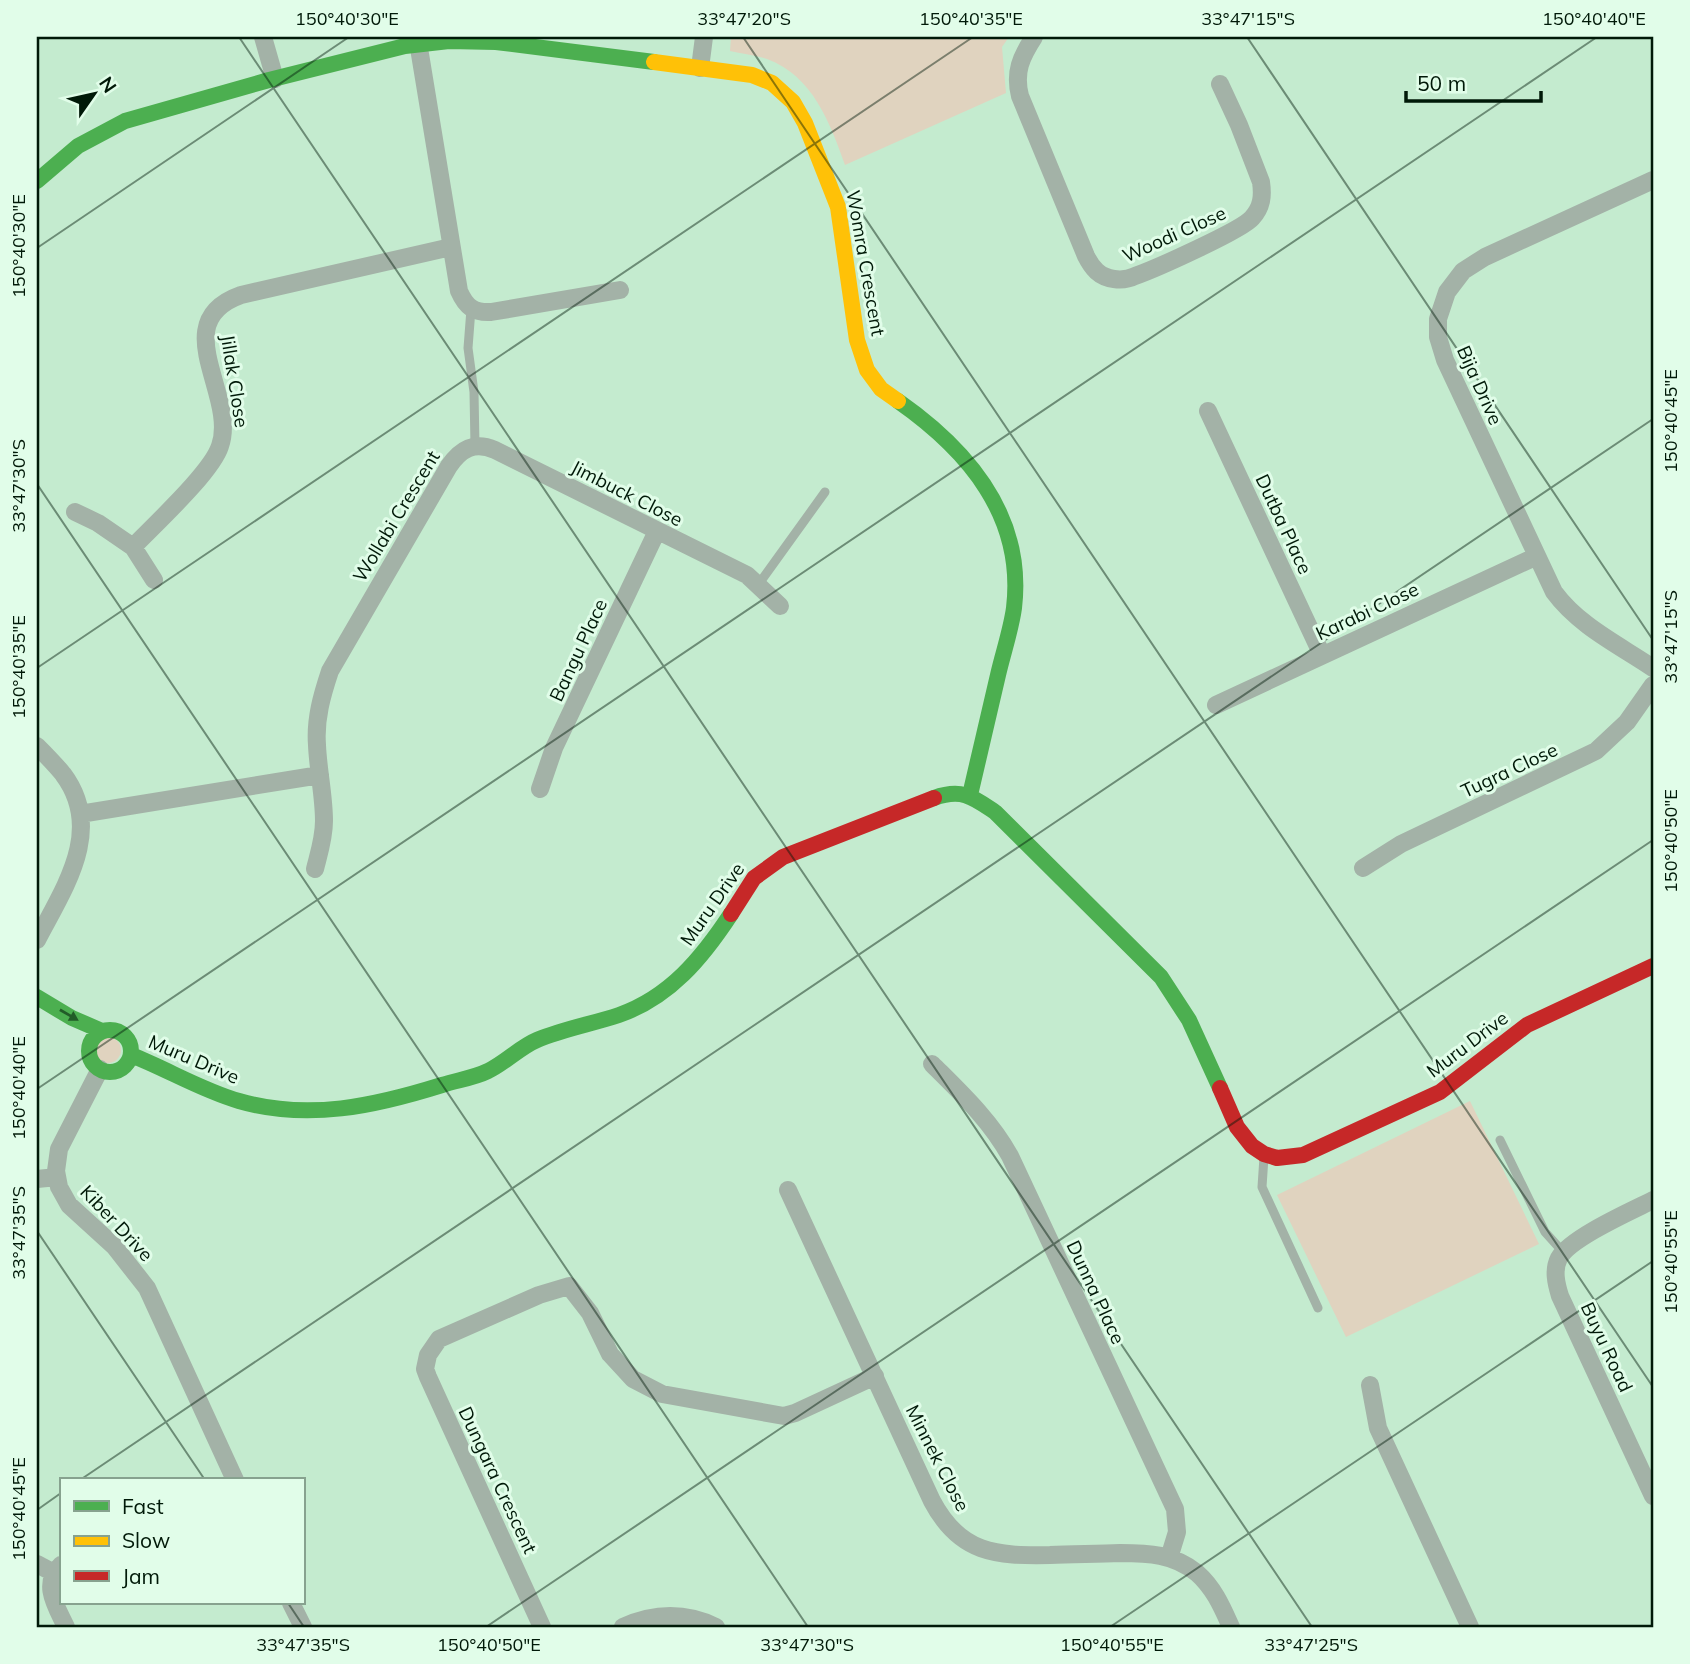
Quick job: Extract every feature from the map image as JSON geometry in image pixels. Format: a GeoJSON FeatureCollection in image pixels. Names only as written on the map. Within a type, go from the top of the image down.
{"type":"FeatureCollection","features":[{"type":"Feature","properties":{"kind":"street"},"geometry":{"type":"LineString","coordinates":[[263,37],[275,79]]}},
{"type":"Feature","properties":{"kind":"street"},"geometry":{"type":"LineString","coordinates":[[700,68],[704,37]]}},
{"type":"Feature","properties":{"kind":"street","name":"Woodi Close"},"geometry":{"type":"LineString","coordinates":[[1034,37],[1020,61],[1017,82],[1020,96],[1086,256],[1097,273],[1106,277],[1125,279],[1147,271],[1244,226],[1259,208],[1261,182],[1220,84]]}},
{"type":"Feature","properties":{"kind":"street","name":"Womra Crescent"},"geometry":{"type":"LineString","coordinates":[[37,179],[74,147],[108,127],[275,79],[418,42],[481,39],[752,75],[780,88],[799,111],[836,200],[858,340],[867,370],[881,389],[930,423],[967,463],[990,490],[1006,525],[1014,559],[1015,599],[970,795]]}},
{"type":"Feature","properties":{"kind":"street"},"geometry":{"type":"LineString","coordinates":[[418,42],[459,292],[471,309],[491,312],[620,290]]}},
{"type":"Feature","properties":{"kind":"street","name":"Bija Drive"},"geometry":{"type":"LineString","coordinates":[[1653,180],[1476,261],[1452,284],[1443,300],[1438,328],[1445,360],[1535,557],[1554,592],[1568,610],[1587,625],[1653,668]]}},
{"type":"Feature","properties":{"kind":"street","name":"Jillak Close"},"geometry":{"type":"LineString","coordinates":[[133,547],[208,467],[220,449],[224,426],[205,334],[209,318],[218,307],[241,295],[451,247]]}},
{"type":"Feature","properties":{"kind":"street","name":"Dutba Place"},"geometry":{"type":"LineString","coordinates":[[1208,411],[1322,655]]}},
{"type":"Feature","properties":{"kind":"street","name":"Jimbuck Close"},"geometry":{"type":"LineString","coordinates":[[475,446],[495,450],[747,575],[780,606]]}},
{"type":"Feature","properties":{"kind":"street","name":"Wollabi Crescent"},"geometry":{"type":"LineString","coordinates":[[316,869],[324,828],[316,742],[319,708],[330,671],[449,466],[463,450],[475,446]]}},
{"type":"Feature","properties":{"kind":"street"},"geometry":{"type":"LineString","coordinates":[[75,512],[98,523],[133,547],[154,580]]}},
{"type":"Feature","properties":{"kind":"street","name":"Bangu Place"},"geometry":{"type":"LineString","coordinates":[[540,789],[554,748],[657,531]]}},
{"type":"Feature","properties":{"kind":"street","name":"Karabi Close"},"geometry":{"type":"LineString","coordinates":[[1216,705],[1535,557]]}},
{"type":"Feature","properties":{"kind":"street","name":"Tugra Close"},"geometry":{"type":"LineString","coordinates":[[1363,868],[1401,844],[1596,751],[1627,722],[1653,685]]}},
{"type":"Feature","properties":{"kind":"street"},"geometry":{"type":"LineString","coordinates":[[37,746],[63,774],[72,789],[80,814],[81,835],[76,865],[37,940]]}},
{"type":"Feature","properties":{"kind":"street"},"geometry":{"type":"LineString","coordinates":[[80,814],[320,775]]}},
{"type":"Feature","properties":{"kind":"street","name":"Muru Drive"},"geometry":{"type":"LineString","coordinates":[[131,1055],[241,1101],[312,1111],[383,1103],[476,1076],[536,1040],[622,1014],[665,991],[687,973],[708,948],[754,878],[762,869],[783,857],[932,798],[952,793],[970,795]]}},
{"type":"Feature","properties":{"kind":"street"},"geometry":{"type":"LineString","coordinates":[[970,795],[995,812],[1161,977],[1178,1001],[1239,1130],[1250,1145],[1264,1155]]}},
{"type":"Feature","properties":{"kind":"street","name":"Muru Drive"},"geometry":{"type":"LineString","coordinates":[[1264,1155],[1290,1159],[1310,1153],[1424,1100],[1455,1082],[1527,1026],[1653,966]]}},
{"type":"Feature","properties":{"kind":"street"},"geometry":{"type":"LineString","coordinates":[[37,996],[72,1018],[102,1031]]}},
{"type":"Feature","properties":{"kind":"street"},"geometry":{"type":"LineString","coordinates":[[37,1010],[79,1041],[92,1061],[106,1072],[119,1070],[131,1055],[130,1042],[121,1033],[102,1031],[93,1038],[79,1041]]}},
{"type":"Feature","properties":{"kind":"street","name":"Dunna Place"},"geometry":{"type":"LineString","coordinates":[[932,1064],[984,1116],[1010,1156],[1175,1509],[1178,1519],[1177,1532],[1169,1558]]}},
{"type":"Feature","properties":{"kind":"street","name":"Kiber Drive"},"geometry":{"type":"LineString","coordinates":[[100,1069],[59,1149],[56,1160],[57,1177],[62,1194],[69,1205],[114,1246],[147,1288],[234,1478]]}},
{"type":"Feature","properties":{"kind":"street"},"geometry":{"type":"LineString","coordinates":[[37,1180],[57,1177]]}},
{"type":"Feature","properties":{"kind":"street","name":"Minnek Close"},"geometry":{"type":"LineString","coordinates":[[788,1190],[938,1514],[966,1542],[1009,1556],[1142,1553],[1169,1558],[1188,1567],[1206,1582],[1219,1600],[1231,1627]]}},
{"type":"Feature","properties":{"kind":"street"},"geometry":{"type":"LineString","coordinates":[[1563,1252],[1578,1240],[1653,1200]]}},
{"type":"Feature","properties":{"kind":"street","name":"Buyu Road"},"geometry":{"type":"LineString","coordinates":[[1563,1252],[1556,1271],[1560,1296],[1653,1496]]}},
{"type":"Feature","properties":{"kind":"street","name":"Dungara Crescent"},"geometry":{"type":"LineString","coordinates":[[542,1627],[428,1377],[424,1344],[538,1295],[569,1286],[590,1313],[604,1345],[616,1363],[633,1379],[662,1394],[784,1416],[875,1376]]}},
{"type":"Feature","properties":{"kind":"street"},"geometry":{"type":"LineString","coordinates":[[1370,1385],[1378,1428],[1470,1627]]}},
{"type":"Feature","properties":{"kind":"street"},"geometry":{"type":"LineString","coordinates":[[37,1564],[58,1569],[51,1591],[66,1627]]}},
{"type":"Feature","properties":{"kind":"street"},"geometry":{"type":"LineString","coordinates":[[292,1604],[303,1627]]}},
{"type":"Feature","properties":{"kind":"street"},"geometry":{"type":"LineString","coordinates":[[623,1627],[648,1618],[666,1616],[691,1618],[716,1627]]}},
{"type":"Feature","properties":{"kind":"lane"},"geometry":{"type":"LineString","coordinates":[[471,309],[468,348],[474,383],[475,446]]}},
{"type":"Feature","properties":{"kind":"lane"},"geometry":{"type":"LineString","coordinates":[[758,585],[825,492]]}},
{"type":"Feature","properties":{"kind":"lane"},"geometry":{"type":"LineString","coordinates":[[1500,1140],[1545,1232],[1563,1252]]}},
{"type":"Feature","properties":{"kind":"lane"},"geometry":{"type":"LineString","coordinates":[[1264,1155],[1262,1186],[1318,1308]]}},
{"type":"Feature","properties":{"kind":"shaded area"},"geometry":{"type":"Polygon","coordinates":[[[731,37],[1009,37],[1002,47],[1006,93],[845,165],[826,117],[808,89],[783,67],[767,59],[730,51],[731,37]]]}},
{"type":"Feature","properties":{"kind":"shaded area"},"geometry":{"type":"Polygon","coordinates":[[[108,1037],[117,1041],[121,1050],[117,1059],[108,1063],[99,1059],[95,1050],[99,1041],[108,1037]]]}},
{"type":"Feature","properties":{"kind":"shaded area"},"geometry":{"type":"Polygon","coordinates":[[[1470,1101],[1539,1244],[1346,1337],[1277,1195],[1470,1101]]]}},
{"type":"Feature","properties":{"kind":"traffic: fast"},"geometry":{"type":"LineString","coordinates":[[37,181],[78,146],[125,121],[269,80],[405,46],[449,41],[496,42],[654,62]]}},
{"type":"Feature","properties":{"kind":"traffic: fast"},"geometry":{"type":"LineString","coordinates":[[898,401],[924,420],[968,464],[1001,515],[1010,544],[1015,575],[1014,608],[970,795]]}},
{"type":"Feature","properties":{"kind":"traffic: fast"},"geometry":{"type":"LineString","coordinates":[[934,798],[960,794],[995,812],[1161,977],[1189,1020],[1220,1088]]}},
{"type":"Feature","properties":{"kind":"traffic: fast"},"geometry":{"type":"LineString","coordinates":[[131,1055],[211,1091],[265,1107],[316,1110],[367,1105],[483,1073],[537,1040],[637,1007],[654,998],[683,974],[731,914]]}},
{"type":"Feature","properties":{"kind":"traffic: fast"},"geometry":{"type":"LineString","coordinates":[[37,997],[72,1018],[102,1031]]}},
{"type":"Feature","properties":{"kind":"traffic: fast"},"geometry":{"type":"LineString","coordinates":[[110,1030],[125,1036],[131,1051],[125,1066],[110,1072],[95,1066],[89,1051],[95,1036],[110,1030]]}},
{"type":"Feature","properties":{"kind":"traffic: slow"},"geometry":{"type":"LineString","coordinates":[[654,62],[752,75],[772,83],[793,102],[805,123],[838,207],[857,340],[867,370],[881,389],[898,401]]}},
{"type":"Feature","properties":{"kind":"traffic: jam"},"geometry":{"type":"LineString","coordinates":[[731,914],[754,878],[783,857],[934,798]]}},
{"type":"Feature","properties":{"kind":"traffic: jam"},"geometry":{"type":"LineString","coordinates":[[1220,1088],[1237,1127],[1252,1146],[1277,1158],[1303,1155],[1440,1092],[1527,1025],[1653,966]]}}]}
